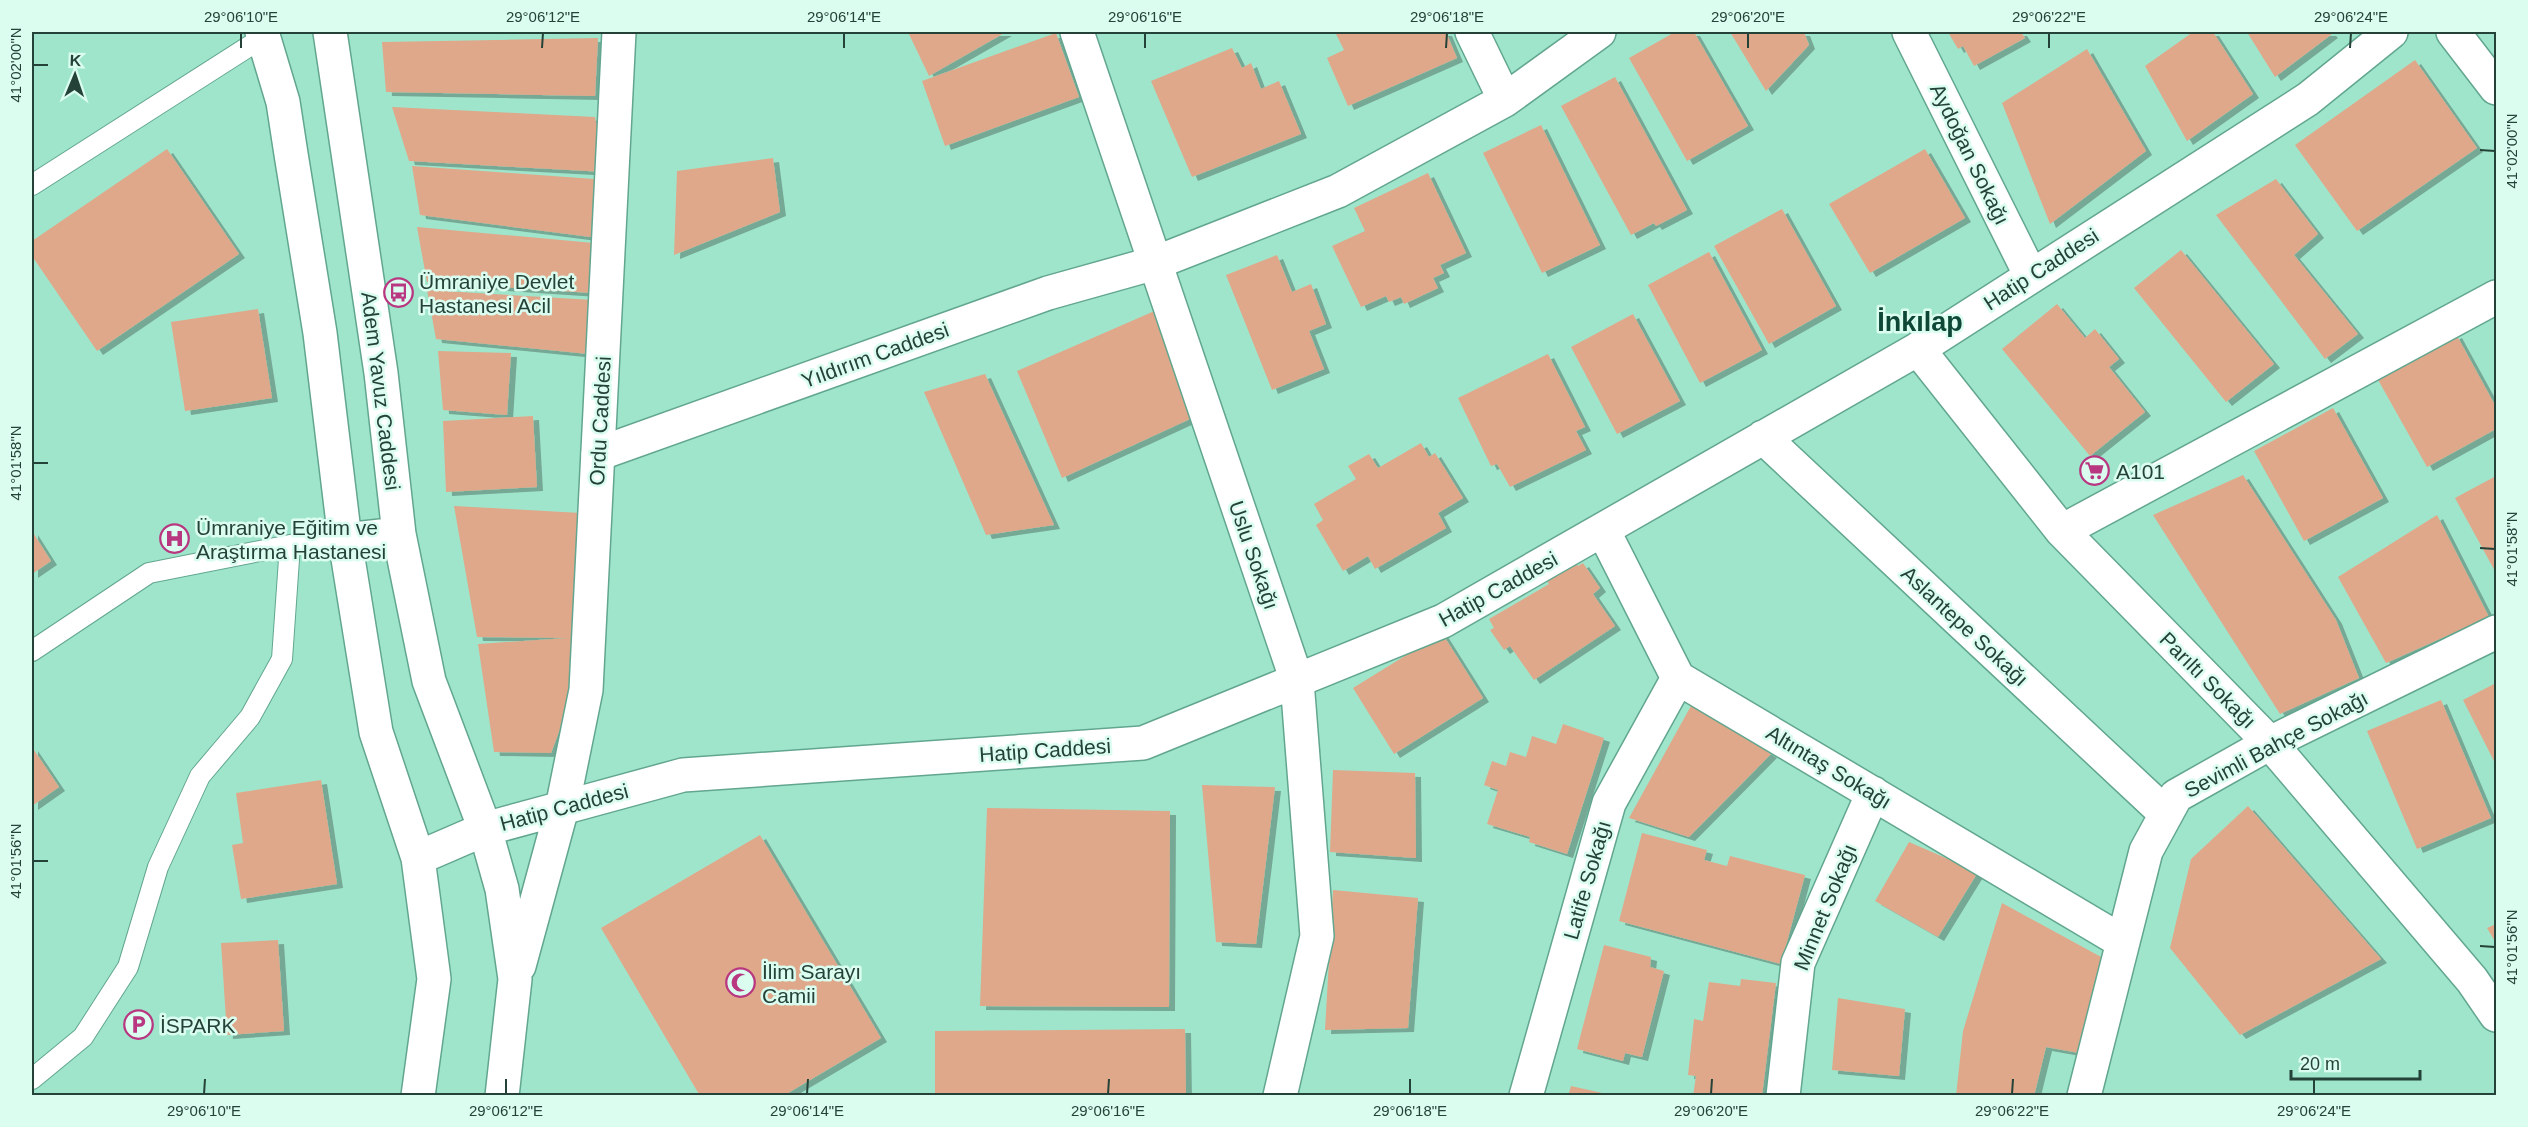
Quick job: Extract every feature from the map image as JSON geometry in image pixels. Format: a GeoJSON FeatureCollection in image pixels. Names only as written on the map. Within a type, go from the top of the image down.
{"type":"FeatureCollection","features":[{"type":"Feature","properties":{"kind":"street","name":"Adem Yavuz Caddesi"},"geometry":{"type":"LineString","coordinates":[[330,32],[381,373],[399,534],[429,681],[485,829],[502,889],[515,979],[502,1095]]}},
{"type":"Feature","properties":{"kind":"street","name":"Ordu Caddesi"},"geometry":{"type":"LineString","coordinates":[[515,979],[562,808],[586,690],[618,32]]}},
{"type":"Feature","properties":{"kind":"street","name":"Uslu Sokağı"},"geometry":{"type":"LineString","coordinates":[[1077,32],[1297,681],[1317,936],[1280,1095]]}},
{"type":"Feature","properties":{"kind":"street"},"geometry":{"type":"LineString","coordinates":[[1472,32],[1505,100]]}},
{"type":"Feature","properties":{"kind":"street","name":"Yıldırım Caddesi"},"geometry":{"type":"LineString","coordinates":[[598,454],[1048,293],[1155,262],[1338,191],[1505,100],[1599,32]]}},
{"type":"Feature","properties":{"kind":"street","name":"Aydoğan Sokağı"},"geometry":{"type":"LineString","coordinates":[[1909,32],[2031,276]]}},
{"type":"Feature","properties":{"kind":"street","name":"Hatip Caddesi"},"geometry":{"type":"LineString","coordinates":[[418,858],[485,829],[683,775],[1143,743],[1443,621],[1918,349],[2308,99],[2391,32]]}},
{"type":"Feature","properties":{"kind":"street"},"geometry":{"type":"LineString","coordinates":[[2453,32],[2496,88]]}},
{"type":"Feature","properties":{"kind":"street"},"geometry":{"type":"LineString","coordinates":[[263,34],[283,102],[320,333],[345,540],[376,732],[418,858],[434,979],[418,1095]]}},
{"type":"Feature","properties":{"kind":"street"},"geometry":{"type":"LineString","coordinates":[[2062,531],[2496,297]]}},
{"type":"Feature","properties":{"kind":"street","name":"Parıltı Sokağı"},"geometry":{"type":"LineString","coordinates":[[1918,349],[2062,531],[2270,743],[2472,980],[2496,1015]]}},
{"type":"Feature","properties":{"kind":"street","name":"Aslantepe Sokağı"},"geometry":{"type":"LineString","coordinates":[[1764,437],[2166,814]]}},
{"type":"Feature","properties":{"kind":"street"},"geometry":{"type":"LineString","coordinates":[[1603,530],[1678,678]]}},
{"type":"Feature","properties":{"kind":"street"},"geometry":{"type":"LineString","coordinates":[[345,540],[399,534]]}},
{"type":"Feature","properties":{"kind":"street","name":"Sevimli Bahçe Sokağı"},"geometry":{"type":"LineString","coordinates":[[2084,1095],[2146,851],[2176,796],[2270,743],[2496,632]]}},
{"type":"Feature","properties":{"kind":"street","name":"Altıntaş Sokağı"},"geometry":{"type":"LineString","coordinates":[[1678,678],[2123,942]]}},
{"type":"Feature","properties":{"kind":"street","name":"Latife Sokağı"},"geometry":{"type":"LineString","coordinates":[[1526,1095],[1609,803],[1678,678]]}},
{"type":"Feature","properties":{"kind":"street","name":"Minnet Sokağı"},"geometry":{"type":"LineString","coordinates":[[1783,1095],[1798,963],[1873,793]]}},
{"type":"Feature","properties":{"kind":"lane"},"geometry":{"type":"LineString","coordinates":[[32,186],[263,34]]}},
{"type":"Feature","properties":{"kind":"lane"},"geometry":{"type":"LineString","coordinates":[[32,651],[149,573],[290,545],[345,540]]}},
{"type":"Feature","properties":{"kind":"lane"},"geometry":{"type":"LineString","coordinates":[[32,1079],[83,1037],[128,967],[158,867],[200,776],[250,717],[282,659],[290,545]]}},
{"type":"Feature","properties":{"kind":"building"},"geometry":{"type":"Polygon","coordinates":[[[908,32],[1006,32],[929,76],[908,32]]]}},
{"type":"Feature","properties":{"kind":"building"},"geometry":{"type":"Polygon","coordinates":[[[1335,32],[1446,32],[1457,58],[1348,106],[1327,58],[1344,50],[1335,32]]]}},
{"type":"Feature","properties":{"kind":"building"},"geometry":{"type":"Polygon","coordinates":[[[1675,32],[1694,32],[1748,126],[1687,161],[1629,58],[1675,32]]]}},
{"type":"Feature","properties":{"kind":"building"},"geometry":{"type":"Polygon","coordinates":[[[1730,32],[1804,32],[1809,45],[1766,91],[1730,32]]]}},
{"type":"Feature","properties":{"kind":"building"},"geometry":{"type":"Polygon","coordinates":[[[1948,32],[2021,32],[2025,38],[1974,66],[1963,46],[1958,49],[1948,32]]]}},
{"type":"Feature","properties":{"kind":"building"},"geometry":{"type":"Polygon","coordinates":[[[2193,32],[2213,32],[2253,94],[2187,141],[2145,66],[2193,32]]]}},
{"type":"Feature","properties":{"kind":"building"},"geometry":{"type":"Polygon","coordinates":[[[2247,32],[2330,32],[2332,34],[2275,77],[2247,32]]]}},
{"type":"Feature","properties":{"kind":"building"},"geometry":{"type":"Polygon","coordinates":[[[1056,33],[1079,97],[945,146],[922,81],[1056,33]]]}},
{"type":"Feature","properties":{"kind":"building"},"geometry":{"type":"Polygon","coordinates":[[[598,38],[595,96],[386,92],[382,42],[598,38]]]}},
{"type":"Feature","properties":{"kind":"building"},"geometry":{"type":"Polygon","coordinates":[[[1232,48],[1242,68],[1251,63],[1261,89],[1279,81],[1301,134],[1192,177],[1151,81],[1232,48]]]}},
{"type":"Feature","properties":{"kind":"building"},"geometry":{"type":"Polygon","coordinates":[[[2087,49],[2146,151],[2050,224],[2002,103],[2087,49]]]}},
{"type":"Feature","properties":{"kind":"building"},"geometry":{"type":"Polygon","coordinates":[[[2415,60],[2477,148],[2357,231],[2295,145],[2415,60]]]}},
{"type":"Feature","properties":{"kind":"building"},"geometry":{"type":"Polygon","coordinates":[[[1615,77],[1687,210],[1656,226],[1654,223],[1631,235],[1561,106],[1615,77]]]}},
{"type":"Feature","properties":{"kind":"building"},"geometry":{"type":"Polygon","coordinates":[[[392,107],[595,117],[606,172],[409,161],[392,107]]]}},
{"type":"Feature","properties":{"kind":"building"},"geometry":{"type":"Polygon","coordinates":[[[1541,125],[1600,245],[1542,273],[1483,153],[1541,125]]]}},
{"type":"Feature","properties":{"kind":"building"},"geometry":{"type":"Polygon","coordinates":[[[167,149],[239,254],[97,351],[32,256],[32,241],[167,149]]]}},
{"type":"Feature","properties":{"kind":"building"},"geometry":{"type":"Polygon","coordinates":[[[1925,149],[1965,218],[1870,273],[1829,204],[1925,149]]]}},
{"type":"Feature","properties":{"kind":"building"},"geometry":{"type":"Polygon","coordinates":[[[773,158],[780,212],[674,255],[677,171],[773,158]]]}},
{"type":"Feature","properties":{"kind":"building"},"geometry":{"type":"Polygon","coordinates":[[[412,166],[594,179],[591,237],[420,215],[412,166]]]}},
{"type":"Feature","properties":{"kind":"building"},"geometry":{"type":"Polygon","coordinates":[[[1428,173],[1466,253],[1440,265],[1444,273],[1433,278],[1438,288],[1404,304],[1401,297],[1389,302],[1386,296],[1361,307],[1332,246],[1365,231],[1354,208],[1428,173]]]}},
{"type":"Feature","properties":{"kind":"building"},"geometry":{"type":"Polygon","coordinates":[[[2276,179],[2318,234],[2294,255],[2358,334],[2325,359],[2216,215],[2276,179]]]}},
{"type":"Feature","properties":{"kind":"building"},"geometry":{"type":"Polygon","coordinates":[[[1782,209],[1836,306],[1769,344],[1714,246],[1782,209]]]}},
{"type":"Feature","properties":{"kind":"building"},"geometry":{"type":"Polygon","coordinates":[[[417,227],[594,243],[592,293],[427,282],[417,227]]]}},
{"type":"Feature","properties":{"kind":"building"},"geometry":{"type":"Polygon","coordinates":[[[2181,250],[2274,364],[2226,402],[2134,288],[2181,250]]]}},
{"type":"Feature","properties":{"kind":"building"},"geometry":{"type":"Polygon","coordinates":[[[1709,252],[1762,350],[1700,383],[1648,285],[1709,252]]]}},
{"type":"Feature","properties":{"kind":"building"},"geometry":{"type":"Polygon","coordinates":[[[1277,255],[1292,292],[1311,284],[1326,324],[1309,331],[1324,369],[1272,390],[1226,275],[1277,255]]]}},
{"type":"Feature","properties":{"kind":"building"},"geometry":{"type":"Polygon","coordinates":[[[427,290],[593,300],[589,354],[436,339],[427,290]]]}},
{"type":"Feature","properties":{"kind":"building"},"geometry":{"type":"Polygon","coordinates":[[[2057,304],[2085,338],[2095,329],[2119,359],[2109,367],[2145,412],[2090,456],[2002,349],[2057,304]]]}},
{"type":"Feature","properties":{"kind":"building"},"geometry":{"type":"Polygon","coordinates":[[[258,309],[272,398],[185,411],[171,322],[258,309]]]}},
{"type":"Feature","properties":{"kind":"building"},"geometry":{"type":"Polygon","coordinates":[[[1159,309],[1190,419],[1062,478],[1017,371],[1159,309]]]}},
{"type":"Feature","properties":{"kind":"building"},"geometry":{"type":"Polygon","coordinates":[[[1633,314],[1680,401],[1617,434],[1571,347],[1633,314]]]}},
{"type":"Feature","properties":{"kind":"building"},"geometry":{"type":"Polygon","coordinates":[[[2456,334],[2496,407],[2496,429],[2427,467],[2377,378],[2456,334]]]}},
{"type":"Feature","properties":{"kind":"building"},"geometry":{"type":"Polygon","coordinates":[[[438,351],[511,353],[507,415],[443,410],[438,351]]]}},
{"type":"Feature","properties":{"kind":"building"},"geometry":{"type":"Polygon","coordinates":[[[1548,354],[1585,427],[1576,431],[1586,450],[1510,487],[1497,464],[1491,466],[1458,398],[1548,354]]]}},
{"type":"Feature","properties":{"kind":"building"},"geometry":{"type":"Polygon","coordinates":[[[985,374],[1054,525],[986,535],[924,392],[985,374]]]}},
{"type":"Feature","properties":{"kind":"building"},"geometry":{"type":"Polygon","coordinates":[[[2333,408],[2383,498],[2304,541],[2254,451],[2333,408]]]}},
{"type":"Feature","properties":{"kind":"building"},"geometry":{"type":"Polygon","coordinates":[[[533,416],[537,487],[446,492],[443,421],[533,416]]]}},
{"type":"Feature","properties":{"kind":"building"},"geometry":{"type":"Polygon","coordinates":[[[1421,443],[1429,457],[1435,453],[1463,498],[1438,513],[1446,528],[1375,569],[1368,556],[1343,571],[1316,525],[1323,520],[1314,504],[1356,479],[1348,466],[1369,454],[1378,468],[1421,443]]]}},
{"type":"Feature","properties":{"kind":"building"},"geometry":{"type":"Polygon","coordinates":[[[2243,475],[2336,620],[2359,678],[2280,714],[2153,515],[2243,475]]]}},
{"type":"Feature","properties":{"kind":"building"},"geometry":{"type":"Polygon","coordinates":[[[2496,476],[2496,573],[2455,498],[2496,476]]]}},
{"type":"Feature","properties":{"kind":"building"},"geometry":{"type":"Polygon","coordinates":[[[454,506],[581,513],[571,700],[551,753],[494,752],[478,644],[568,638],[477,637],[454,506]]]}},
{"type":"Feature","properties":{"kind":"building"},"geometry":{"type":"Polygon","coordinates":[[[2437,515],[2489,617],[2386,663],[2338,577],[2437,515]]]}},
{"type":"Feature","properties":{"kind":"building"},"geometry":{"type":"Polygon","coordinates":[[[32,531],[51,561],[32,574],[32,531]]]}},
{"type":"Feature","properties":{"kind":"building"},"geometry":{"type":"Polygon","coordinates":[[[1575,561],[1578,566],[1583,563],[1600,588],[1593,594],[1615,626],[1534,680],[1510,646],[1504,650],[1490,630],[1494,628],[1489,619],[1549,584],[1546,580],[1575,561]]]}},
{"type":"Feature","properties":{"kind":"building"},"geometry":{"type":"Polygon","coordinates":[[[1442,633],[1483,698],[1394,754],[1353,688],[1442,633]]]}},
{"type":"Feature","properties":{"kind":"building"},"geometry":{"type":"Polygon","coordinates":[[[2496,683],[2496,765],[2463,700],[2496,683]]]}},
{"type":"Feature","properties":{"kind":"building"},"geometry":{"type":"Polygon","coordinates":[[[2441,700],[2491,818],[2417,849],[2367,731],[2441,700]]]}},
{"type":"Feature","properties":{"kind":"building"},"geometry":{"type":"Polygon","coordinates":[[[1692,704],[1771,754],[1689,837],[1629,818],[1692,704]]]}},
{"type":"Feature","properties":{"kind":"building"},"geometry":{"type":"Polygon","coordinates":[[[1563,724],[1604,738],[1567,854],[1529,842],[1530,837],[1487,824],[1498,790],[1484,785],[1492,761],[1506,766],[1510,752],[1526,757],[1532,736],[1556,744],[1563,724]]]}},
{"type":"Feature","properties":{"kind":"building"},"geometry":{"type":"Polygon","coordinates":[[[32,747],[59,787],[32,806],[32,747]]]}},
{"type":"Feature","properties":{"kind":"building"},"geometry":{"type":"Polygon","coordinates":[[[1333,770],[1415,773],[1416,858],[1330,852],[1333,770]]]}},
{"type":"Feature","properties":{"kind":"building"},"geometry":{"type":"Polygon","coordinates":[[[321,780],[337,884],[241,899],[232,845],[243,843],[236,793],[321,780]]]}},
{"type":"Feature","properties":{"kind":"building"},"geometry":{"type":"Polygon","coordinates":[[[1202,785],[1275,787],[1256,944],[1216,942],[1202,785]]]}},
{"type":"Feature","properties":{"kind":"building"},"geometry":{"type":"Polygon","coordinates":[[[2248,806],[2381,959],[2240,1035],[2170,948],[2191,859],[2248,806]]]}},
{"type":"Feature","properties":{"kind":"building"},"geometry":{"type":"Polygon","coordinates":[[[987,808],[1170,811],[1169,1007],[980,1006],[987,808]]]}},
{"type":"Feature","properties":{"kind":"building"},"geometry":{"type":"Polygon","coordinates":[[[1642,833],[1707,850],[1704,860],[1727,866],[1730,856],[1805,875],[1781,964],[1619,921],[1642,833]]]}},
{"type":"Feature","properties":{"kind":"building","name":"İlim Sarayı Camii"},"geometry":{"type":"Polygon","coordinates":[[[760,835],[881,1038],[783,1096],[700,1096],[601,928],[760,835]]]}},
{"type":"Feature","properties":{"kind":"building"},"geometry":{"type":"Polygon","coordinates":[[[1909,842],[1978,872],[1938,937],[1875,901],[1909,842]]]}},
{"type":"Feature","properties":{"kind":"building"},"geometry":{"type":"Polygon","coordinates":[[[1333,890],[1418,898],[1408,1028],[1325,1030],[1333,890]]]}},
{"type":"Feature","properties":{"kind":"building"},"geometry":{"type":"Polygon","coordinates":[[[2002,903],[2103,958],[2085,1054],[2046,1047],[2034,1096],[1956,1096],[1963,1031],[2002,903]]]}},
{"type":"Feature","properties":{"kind":"building"},"geometry":{"type":"Polygon","coordinates":[[[2496,924],[2496,943],[2487,928],[2496,924]]]}},
{"type":"Feature","properties":{"kind":"building"},"geometry":{"type":"Polygon","coordinates":[[[278,940],[284,1031],[227,1035],[221,943],[278,940]]]}},
{"type":"Feature","properties":{"kind":"building"},"geometry":{"type":"Polygon","coordinates":[[[1604,945],[1651,957],[1650,967],[1664,971],[1642,1057],[1625,1053],[1623,1061],[1577,1049],[1604,945]]]}},
{"type":"Feature","properties":{"kind":"building"},"geometry":{"type":"Polygon","coordinates":[[[1741,979],[1776,983],[1762,1096],[1693,1096],[1696,1076],[1688,1075],[1694,1019],[1703,1021],[1709,982],[1740,986],[1741,979]]]}},
{"type":"Feature","properties":{"kind":"building"},"geometry":{"type":"Polygon","coordinates":[[[1838,998],[1905,1009],[1899,1076],[1832,1070],[1838,998]]]}},
{"type":"Feature","properties":{"kind":"building"},"geometry":{"type":"Polygon","coordinates":[[[1185,1029],[1186,1096],[935,1096],[935,1031],[1185,1029]]]}},
{"type":"Feature","properties":{"kind":"building"},"geometry":{"type":"Polygon","coordinates":[[[1571,1086],[1611,1095],[1611,1096],[1568,1096],[1571,1086]]]}},
{"type":"Feature","properties":{"kind":"place","name":"Ümraniye Devlet Hastanesi Acil"},"geometry":{"type":"Point","coordinates":[398,293]}},
{"type":"Feature","properties":{"kind":"place","name":"A101"},"geometry":{"type":"Point","coordinates":[2095,471]}},
{"type":"Feature","properties":{"kind":"place","name":"Ümraniye Eğitim ve Araştırma Hastanesi"},"geometry":{"type":"Point","coordinates":[175,539]}},
{"type":"Feature","properties":{"kind":"place","name":"İlim Sarayı Camii"},"geometry":{"type":"Point","coordinates":[741,983]}},
{"type":"Feature","properties":{"kind":"place","name":"İSPARK"},"geometry":{"type":"Point","coordinates":[139,1025]}},
{"type":"Feature","properties":{"kind":"district","name":"İnkılap"},"geometry":{"type":"Point","coordinates":[1920,322]}}]}
